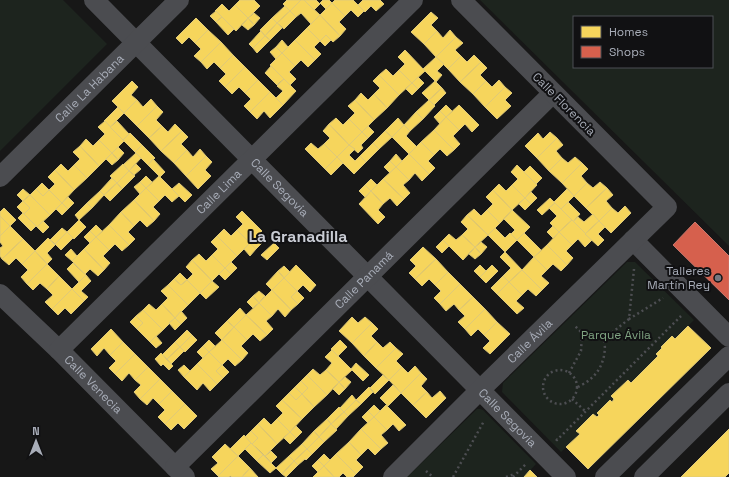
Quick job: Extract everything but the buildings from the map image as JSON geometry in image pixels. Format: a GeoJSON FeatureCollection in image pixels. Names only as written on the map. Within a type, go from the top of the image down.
{"type":"FeatureCollection","features":[{"type":"Feature","properties":{"kind":"street","name":"Calle Segovia"},"geometry":{"type":"LineString","coordinates":[[94,0],[566,477]]}},
{"type":"Feature","properties":{"kind":"street","name":"Calle La Habana"},"geometry":{"type":"LineString","coordinates":[[0,177],[179,0]]}},
{"type":"Feature","properties":{"kind":"street","name":"Calle Lima"},"geometry":{"type":"LineString","coordinates":[[59,350],[413,0]]}},
{"type":"Feature","properties":{"kind":"street","name":"Calle Florencia"},"geometry":{"type":"LineString","coordinates":[[461,0],[667,207]]}},
{"type":"Feature","properties":{"kind":"street","name":"Calle Panamá"},"geometry":{"type":"LineString","coordinates":[[180,472],[367,276],[553,93]]}},
{"type":"Feature","properties":{"kind":"street","name":"Calle Ávila"},"geometry":{"type":"LineString","coordinates":[[393,477],[667,207]]}},
{"type":"Feature","properties":{"kind":"street"},"geometry":{"type":"LineString","coordinates":[[633,240],[729,338]]}},
{"type":"Feature","properties":{"kind":"street","name":"Calle Venecia"},"geometry":{"type":"LineString","coordinates":[[0,294],[59,350],[180,472]]}},
{"type":"Feature","properties":{"kind":"street"},"geometry":{"type":"LineString","coordinates":[[605,477],[729,356]]}},
{"type":"Feature","properties":{"kind":"street"},"geometry":{"type":"LineString","coordinates":[[644,477],[729,393]]}},
{"type":"Feature","properties":{"kind":"path"},"geometry":{"type":"LineString","coordinates":[[629,319],[634,269]]}},
{"type":"Feature","properties":{"kind":"path"},"geometry":{"type":"LineString","coordinates":[[604,339],[629,319],[663,298]]}},
{"type":"Feature","properties":{"kind":"path"},"geometry":{"type":"LineString","coordinates":[[560,313],[582,334],[598,334],[604,339],[606,347],[601,365],[590,380],[578,387]]}},
{"type":"Feature","properties":{"kind":"path"},"geometry":{"type":"LineString","coordinates":[[556,440],[681,315]]}},
{"type":"Feature","properties":{"kind":"path"},"geometry":{"type":"LineString","coordinates":[[570,373],[581,351],[582,334]]}},
{"type":"Feature","properties":{"kind":"path"},"geometry":{"type":"LineString","coordinates":[[559,370],[570,373],[574,376],[578,387],[577,392],[572,399],[565,404],[559,405],[548,400],[543,389],[545,379],[553,371],[559,370]]}},
{"type":"Feature","properties":{"kind":"path"},"geometry":{"type":"LineString","coordinates":[[572,399],[585,411]]}},
{"type":"Feature","properties":{"kind":"path"},"geometry":{"type":"LineString","coordinates":[[453,477],[484,421],[476,420],[463,408]]}},
{"type":"Feature","properties":{"kind":"path"},"geometry":{"type":"LineString","coordinates":[[513,477],[526,464]]}},
{"type":"Feature","properties":{"kind":"path"},"geometry":{"type":"LineString","coordinates":[[506,477],[517,473]]}},
{"type":"Feature","properties":{"kind":"green space"},"geometry":{"type":"Polygon","coordinates":[[[0,0],[63,0],[107,44],[0,151],[0,0]]]}},
{"type":"Feature","properties":{"kind":"green space"},"geometry":{"type":"Polygon","coordinates":[[[480,0],[729,0],[729,246],[480,0]]]}},
{"type":"Feature","properties":{"kind":"green space","name":"Parque Ávila"},"geometry":{"type":"Polygon","coordinates":[[[627,262],[635,262],[694,320],[675,339],[672,337],[661,347],[662,348],[656,354],[658,356],[631,383],[628,380],[611,396],[614,399],[612,402],[610,400],[597,413],[599,415],[597,417],[593,414],[577,430],[580,434],[561,452],[502,392],[503,383],[627,262]]]}},
{"type":"Feature","properties":{"kind":"green space"},"geometry":{"type":"Polygon","coordinates":[[[477,409],[483,410],[536,464],[524,477],[407,477],[477,409]]]}},
{"type":"Feature","properties":{"kind":"place","name":"Talleres Martín Rey"},"geometry":{"type":"Point","coordinates":[718,278]}},
{"type":"Feature","properties":{"kind":"district","name":"La Granadilla"},"geometry":{"type":"Point","coordinates":[298,236]}}]}
